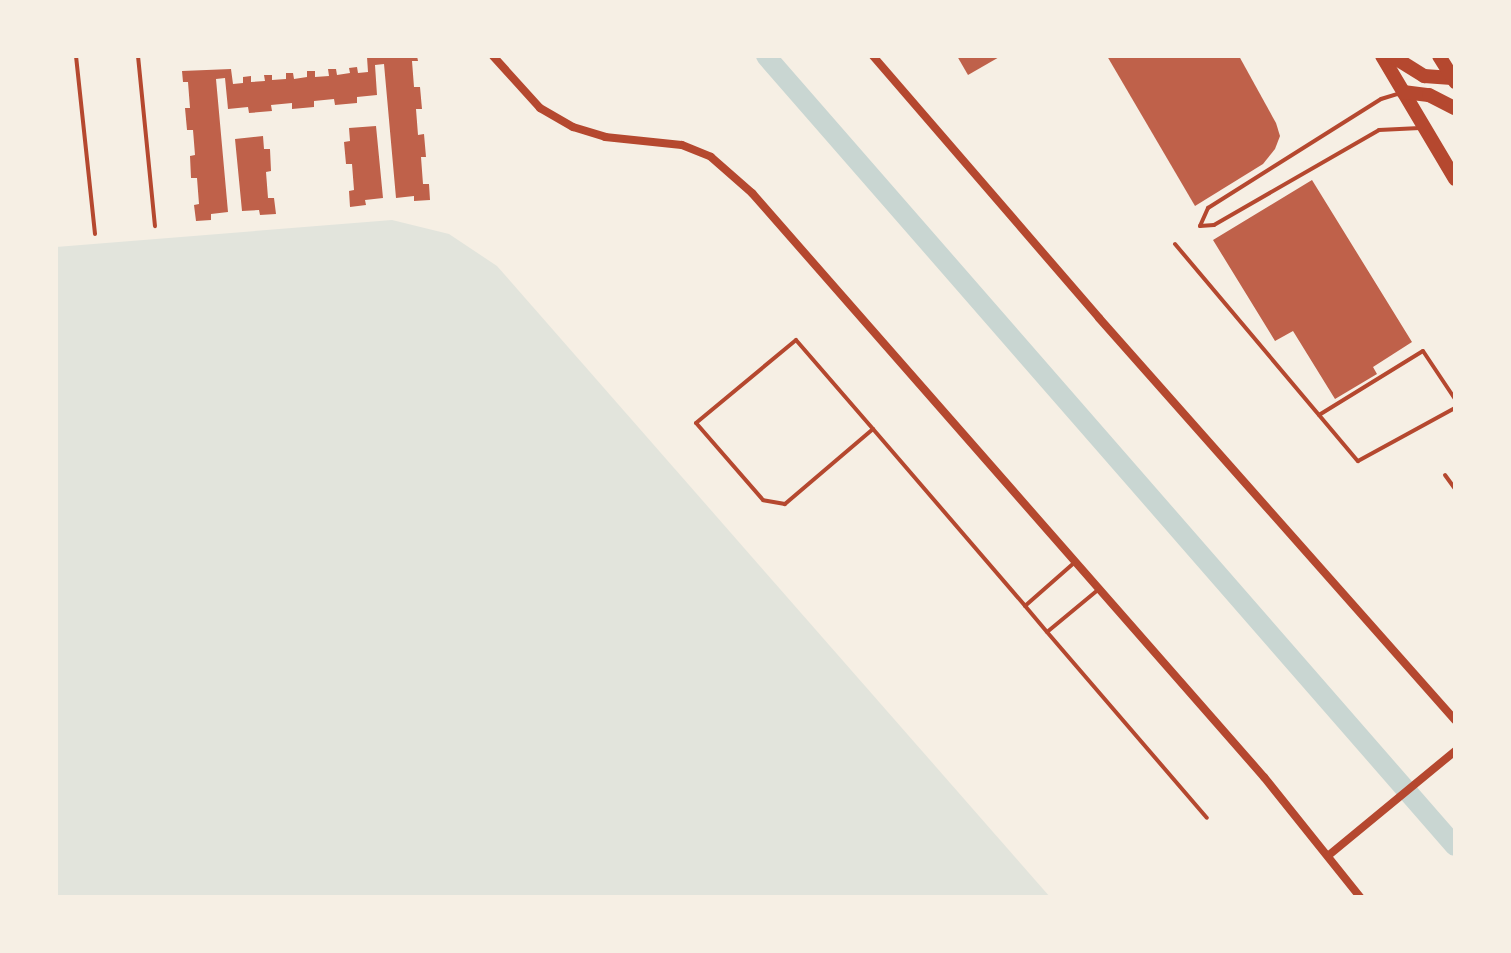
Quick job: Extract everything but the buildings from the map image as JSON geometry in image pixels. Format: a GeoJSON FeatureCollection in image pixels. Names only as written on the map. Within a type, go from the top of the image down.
{"type":"FeatureCollection","features":[{"type":"Feature","properties":{"kind":"main road"},"geometry":{"type":"LineString","coordinates":[[1382,56],[1455,179]]}},
{"type":"Feature","properties":{"kind":"main road"},"geometry":{"type":"LineString","coordinates":[[1392,56],[1424,76],[1454,80]]}},
{"type":"Feature","properties":{"kind":"main road"},"geometry":{"type":"LineString","coordinates":[[1439,56],[1454,80]]}},
{"type":"Feature","properties":{"kind":"main road"},"geometry":{"type":"LineString","coordinates":[[1403,92],[1429,95],[1455,108]]}},
{"type":"Feature","properties":{"kind":"street"},"geometry":{"type":"LineString","coordinates":[[493,56],[540,108],[573,127],[605,137],[682,145],[711,157],[752,193],[1329,855],[1360,897]]}},
{"type":"Feature","properties":{"kind":"street"},"geometry":{"type":"LineString","coordinates":[[873,56],[1109,330],[1455,720]]}},
{"type":"Feature","properties":{"kind":"street"},"geometry":{"type":"LineString","coordinates":[[1329,855],[1455,751]]}},
{"type":"Feature","properties":{"kind":"lane"},"geometry":{"type":"LineString","coordinates":[[76,56],[95,234]]}},
{"type":"Feature","properties":{"kind":"lane"},"geometry":{"type":"LineString","coordinates":[[138,56],[155,226]]}},
{"type":"Feature","properties":{"kind":"lane"},"geometry":{"type":"LineString","coordinates":[[1403,92],[1381,99],[1208,208],[1200,226],[1214,225],[1379,130],[1425,128]]}},
{"type":"Feature","properties":{"kind":"lane"},"geometry":{"type":"LineString","coordinates":[[1175,244],[1358,461],[1455,408]]}},
{"type":"Feature","properties":{"kind":"lane"},"geometry":{"type":"LineString","coordinates":[[873,429],[785,504],[763,500],[696,423],[796,340],[873,429],[1207,818]]}},
{"type":"Feature","properties":{"kind":"lane"},"geometry":{"type":"LineString","coordinates":[[1319,415],[1423,351],[1455,399]]}},
{"type":"Feature","properties":{"kind":"lane"},"geometry":{"type":"LineString","coordinates":[[1445,475],[1455,489]]}},
{"type":"Feature","properties":{"kind":"lane"},"geometry":{"type":"LineString","coordinates":[[1025,606],[1075,562]]}},
{"type":"Feature","properties":{"kind":"lane"},"geometry":{"type":"LineString","coordinates":[[1047,632],[1099,589]]}},
{"type":"Feature","properties":{"kind":"shaded area"},"geometry":{"type":"Polygon","coordinates":[[[392,220],[449,234],[497,266],[1050,897],[56,897],[56,247],[392,220]]]}},
{"type":"Feature","properties":{"kind":"waterway"},"geometry":{"type":"LineString","coordinates":[[766,56],[1455,846]]}}]}
